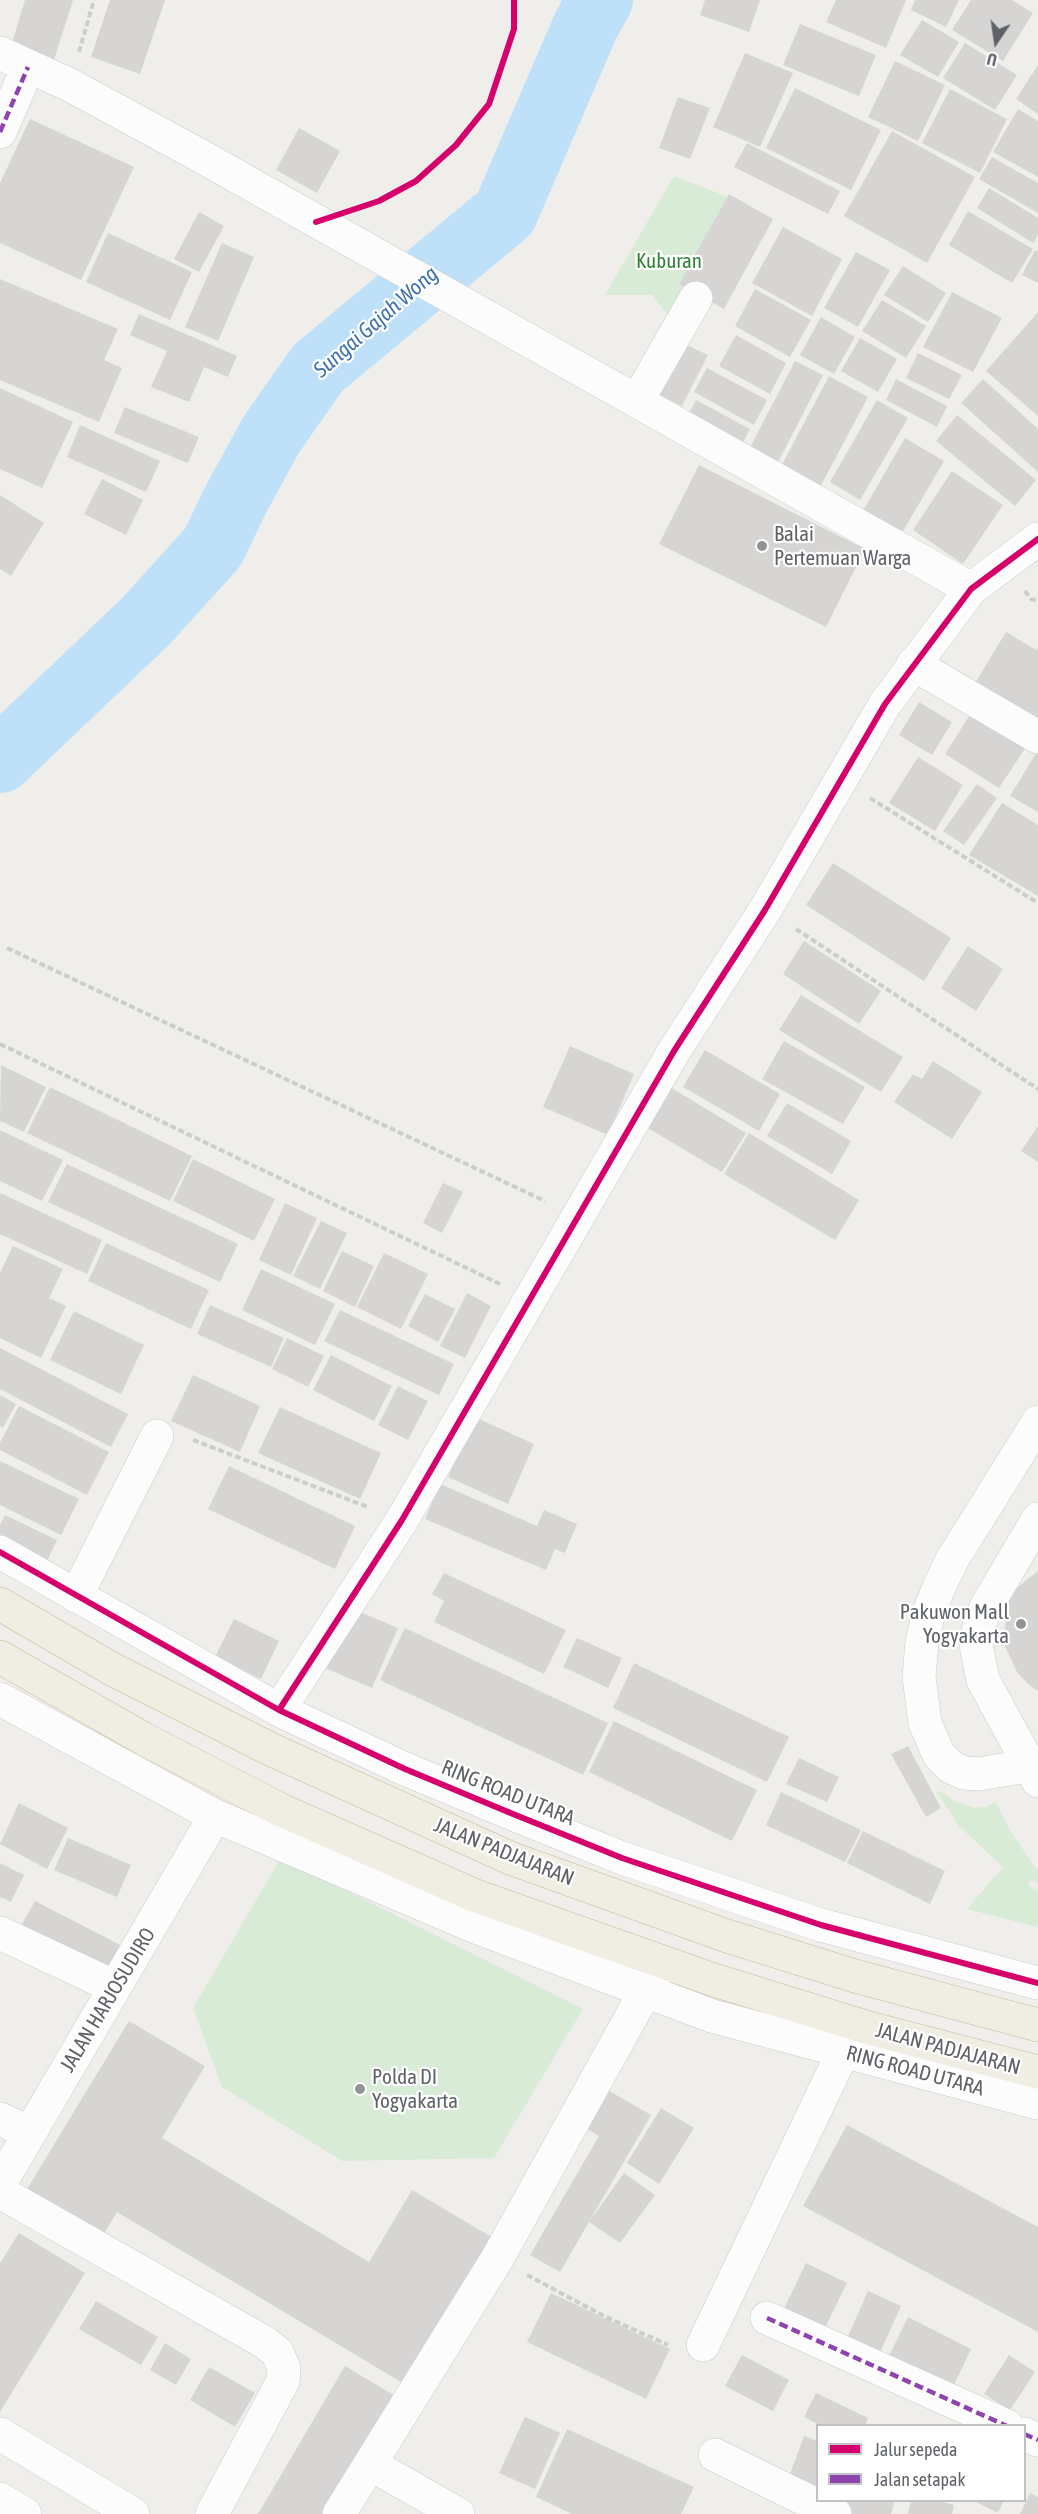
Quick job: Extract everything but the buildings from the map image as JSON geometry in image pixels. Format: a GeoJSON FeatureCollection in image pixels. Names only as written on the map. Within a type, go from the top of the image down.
{"type":"FeatureCollection","features":[{"type":"Feature","properties":{"kind":"highway","name":"JALAN PADJAJARAN"},"geometry":{"type":"LineString","coordinates":[[0,1604],[112,1669],[270,1749],[510,1858],[738,1939],[855,1976],[1038,2025]]}},
{"type":"Feature","properties":{"kind":"highway","name":"JALAN PADJAJARAN"},"geometry":{"type":"LineString","coordinates":[[0,1657],[144,1738],[281,1810],[476,1896],[714,1980],[870,2028],[1038,2072]]}},
{"type":"Feature","properties":{"kind":"street"},"geometry":{"type":"LineString","coordinates":[[0,132],[14,60],[70,85],[479,311],[971,589]]}},
{"type":"Feature","properties":{"kind":"street"},"geometry":{"type":"LineString","coordinates":[[637,401],[696,298]]}},
{"type":"Feature","properties":{"kind":"street"},"geometry":{"type":"LineString","coordinates":[[279,1710],[402,1520],[674,1051],[765,910],[885,705],[913,664],[971,589],[1038,539]]}},
{"type":"Feature","properties":{"kind":"street"},"geometry":{"type":"LineString","coordinates":[[913,664],[1038,737]]}},
{"type":"Feature","properties":{"kind":"street"},"geometry":{"type":"LineString","coordinates":[[1038,1422],[952,1560],[929,1612],[922,1642],[919,1677],[925,1723],[939,1755],[951,1767],[964,1773],[1035,1770],[983,1680],[976,1645],[979,1624],[986,1607],[1038,1519]]}},
{"type":"Feature","properties":{"kind":"street"},"geometry":{"type":"LineString","coordinates":[[76,1596],[157,1436]]}},
{"type":"Feature","properties":{"kind":"street","name":"RING ROAD UTARA"},"geometry":{"type":"LineString","coordinates":[[0,1552],[279,1710],[405,1769],[622,1858],[821,1924],[1038,1983]]}},
{"type":"Feature","properties":{"kind":"street","name":"RING ROAD UTARA"},"geometry":{"type":"LineString","coordinates":[[0,1700],[215,1816],[465,1922],[711,2016],[1038,2103]]}},
{"type":"Feature","properties":{"kind":"street","name":"JALAN HARJOSUDIRO"},"geometry":{"type":"LineString","coordinates":[[0,2184],[215,1816]]}},
{"type":"Feature","properties":{"kind":"street"},"geometry":{"type":"LineString","coordinates":[[0,1933],[116,1987]]}},
{"type":"Feature","properties":{"kind":"street"},"geometry":{"type":"LineString","coordinates":[[339,2514],[497,2259],[663,1961]]}},
{"type":"Feature","properties":{"kind":"street"},"geometry":{"type":"LineString","coordinates":[[703,2344],[843,2052]]}},
{"type":"Feature","properties":{"kind":"street"},"geometry":{"type":"LineString","coordinates":[[0,2119],[30,2133]]}},
{"type":"Feature","properties":{"kind":"street"},"geometry":{"type":"LineString","coordinates":[[0,2192],[264,2342],[277,2352],[284,2368],[283,2381],[212,2514]]}},
{"type":"Feature","properties":{"kind":"street"},"geometry":{"type":"LineString","coordinates":[[767,2318],[1003,2424]]}},
{"type":"Feature","properties":{"kind":"street"},"geometry":{"type":"LineString","coordinates":[[0,2434],[133,2514]]}},
{"type":"Feature","properties":{"kind":"street"},"geometry":{"type":"LineString","coordinates":[[715,2455],[835,2514]]}},
{"type":"Feature","properties":{"kind":"street"},"geometry":{"type":"LineString","coordinates":[[370,2464],[458,2514]]}},
{"type":"Feature","properties":{"kind":"street"},"geometry":{"type":"LineString","coordinates":[[0,2499],[25,2514]]}},
{"type":"Feature","properties":{"kind":"path"},"geometry":{"type":"LineString","coordinates":[[70,85],[94,0]]}},
{"type":"Feature","properties":{"kind":"path"},"geometry":{"type":"LineString","coordinates":[[1031,599],[1038,602]]}},
{"type":"Feature","properties":{"kind":"path"},"geometry":{"type":"LineString","coordinates":[[842,780],[1038,903]]}},
{"type":"Feature","properties":{"kind":"path"},"geometry":{"type":"LineString","coordinates":[[765,910],[1038,1089]]}},
{"type":"Feature","properties":{"kind":"path"},"geometry":{"type":"LineString","coordinates":[[7,948],[579,1217]]}},
{"type":"Feature","properties":{"kind":"path"},"geometry":{"type":"LineString","coordinates":[[0,1044],[531,1299]]}},
{"type":"Feature","properties":{"kind":"path"},"geometry":{"type":"LineString","coordinates":[[193,1440],[402,1520]]}},
{"type":"Feature","properties":{"kind":"path"},"geometry":{"type":"LineString","coordinates":[[497,2259],[604,2316],[673,2348],[692,2351],[703,2344]]}},
{"type":"Feature","properties":{"kind":"green space","name":"Kuburan"},"geometry":{"type":"Polygon","coordinates":[[[674,176],[744,203],[676,325],[652,295],[605,295],[674,176]]]}},
{"type":"Feature","properties":{"kind":"green space"},"geometry":{"type":"Polygon","coordinates":[[[936,1791],[974,1808],[985,1807],[996,1802],[1012,1834],[1038,1871],[1038,1883],[1031,1879],[1028,1885],[1038,1891],[1038,1927],[967,1909],[1003,1867],[959,1826],[936,1791]]]}},
{"type":"Feature","properties":{"kind":"green space"},"geometry":{"type":"Polygon","coordinates":[[[281,1858],[583,2009],[494,2158],[342,2161],[222,2087],[193,2008],[281,1858]]]}},
{"type":"Feature","properties":{"kind":"waterway","name":"Sungai Gajah Wong"},"geometry":{"type":"LineString","coordinates":[[0,760],[146,621],[213,547],[271,435],[318,368],[505,213],[586,25],[600,0]]}},
{"type":"Feature","properties":{"kind":"marked path"},"geometry":{"type":"LineString","coordinates":[[0,132],[28,67]]}},
{"type":"Feature","properties":{"kind":"marked path"},"geometry":{"type":"LineString","coordinates":[[767,2318],[1003,2424]]}},
{"type":"Feature","properties":{"kind":"marked path"},"geometry":{"type":"LineString","coordinates":[[1026,2435],[1038,2440]]}},
{"type":"Feature","properties":{"kind":"cycle path"},"geometry":{"type":"LineString","coordinates":[[316,222],[379,201],[416,181],[456,145],[489,104],[514,29],[514,0]]}},
{"type":"Feature","properties":{"kind":"cycle path"},"geometry":{"type":"LineString","coordinates":[[279,1710],[402,1520],[674,1051],[765,910],[885,704],[971,589],[1038,539]]}},
{"type":"Feature","properties":{"kind":"cycle path"},"geometry":{"type":"LineString","coordinates":[[0,1552],[279,1710],[405,1769],[513,1814],[622,1858],[821,1925],[1038,1983]]}},
{"type":"Feature","properties":{"kind":"place","name":"Balai Pertemuan Warga"},"geometry":{"type":"Point","coordinates":[762,546]}},
{"type":"Feature","properties":{"kind":"place","name":"Pakuwon Mall Yogyakarta"},"geometry":{"type":"Point","coordinates":[1021,1624]}},
{"type":"Feature","properties":{"kind":"place","name":"Polda DI Yogyakarta"},"geometry":{"type":"Point","coordinates":[360,2089]}}]}
